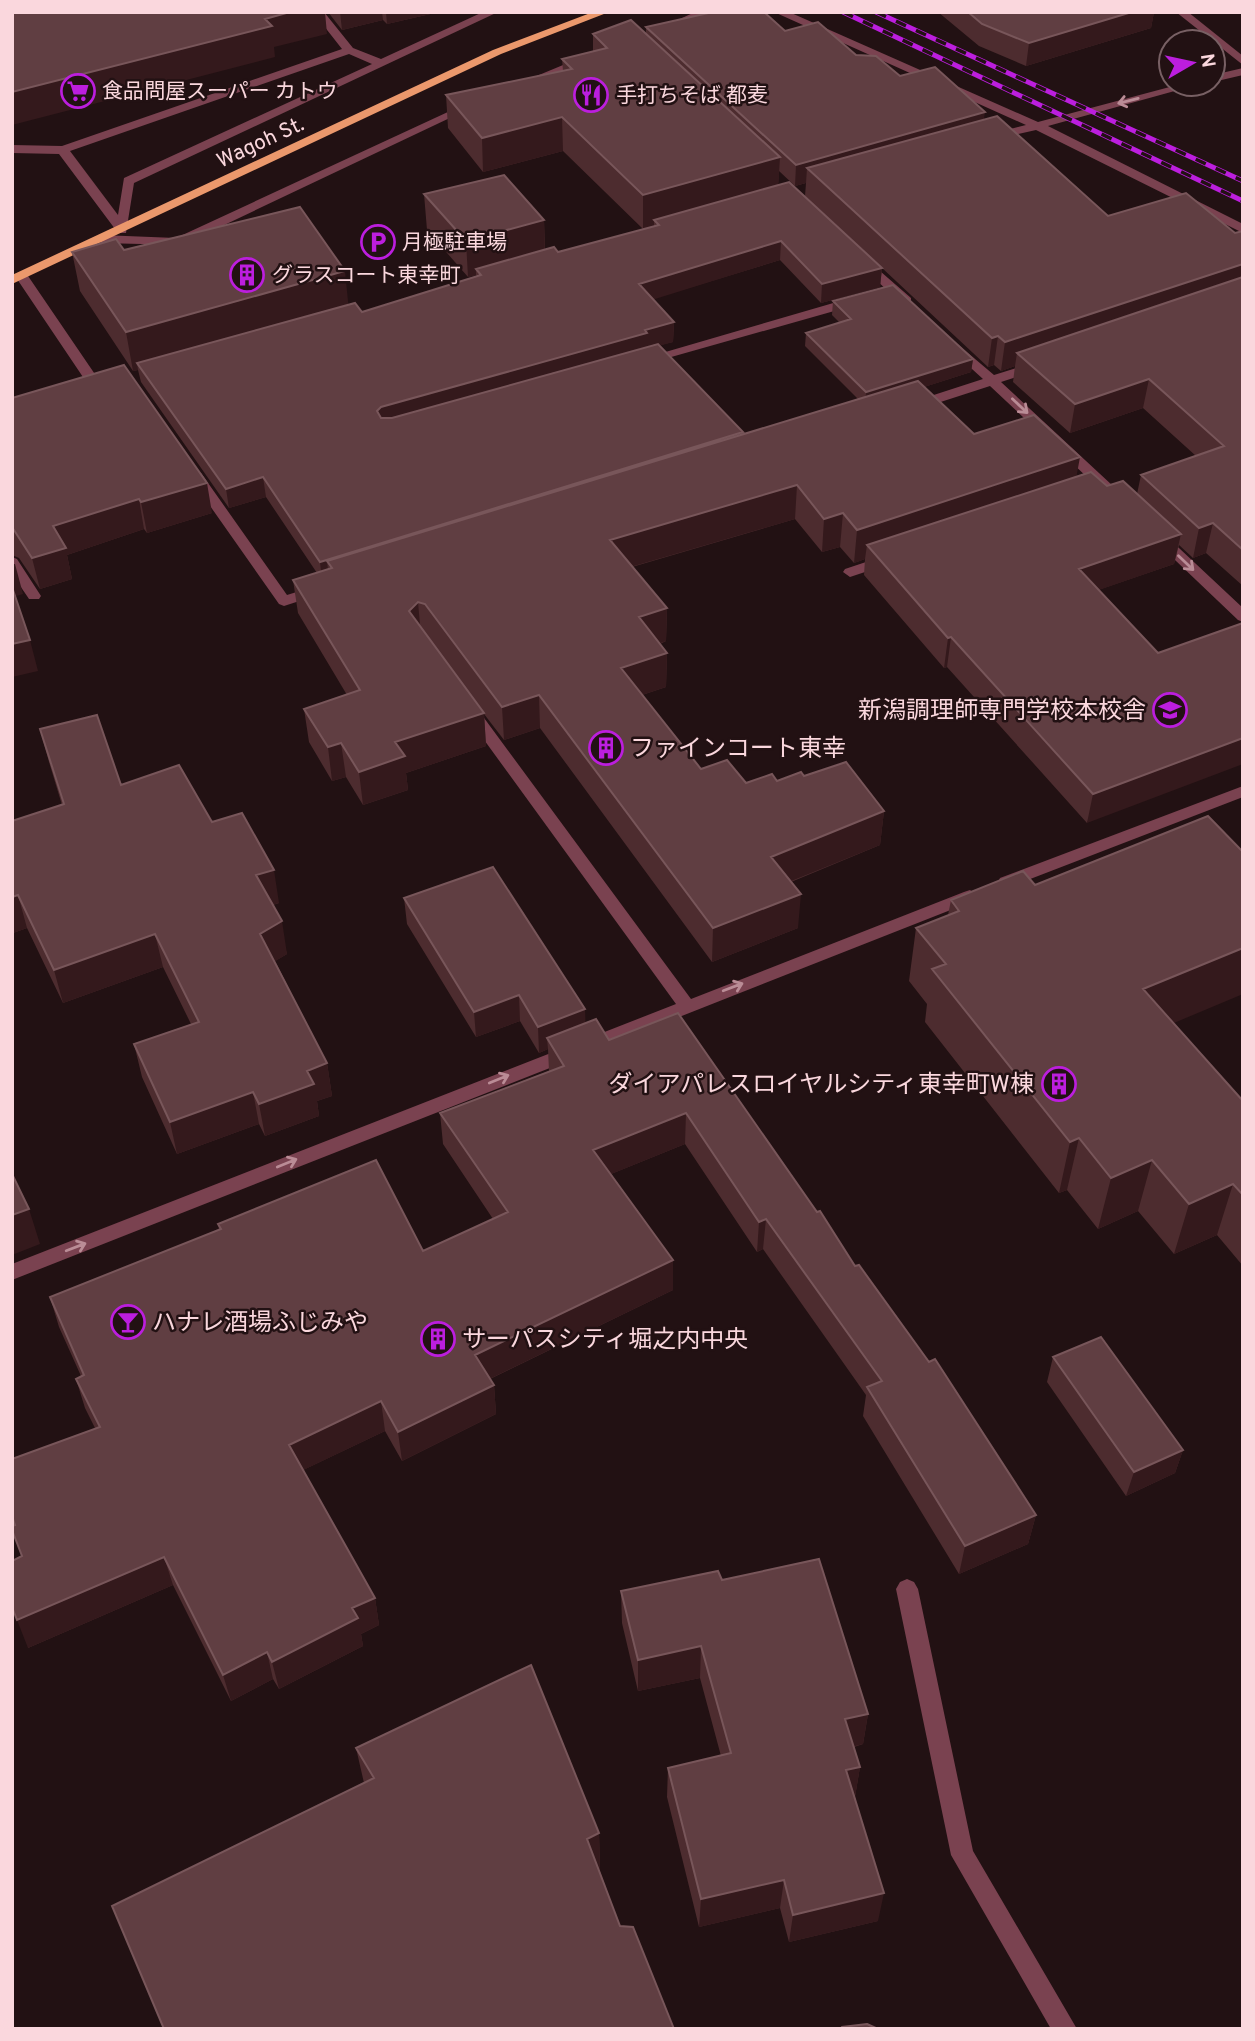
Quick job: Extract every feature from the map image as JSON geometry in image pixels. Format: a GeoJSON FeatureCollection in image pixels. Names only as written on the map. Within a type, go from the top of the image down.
{"type":"FeatureCollection","features":[{"type":"Feature","properties":{"kind":"main road","name":"Wagoh St."},"geometry":{"type":"LineString","coordinates":[[16,278],[497,52],[604,12]]}},
{"type":"Feature","properties":{"kind":"street"},"geometry":{"type":"LineString","coordinates":[[318,12],[349,50],[380,64]]}},
{"type":"Feature","properties":{"kind":"street"},"geometry":{"type":"LineString","coordinates":[[122,229],[128,181],[493,12]]}},
{"type":"Feature","properties":{"kind":"street"},"geometry":{"type":"LineString","coordinates":[[668,27],[705,12]]}},
{"type":"Feature","properties":{"kind":"street"},"geometry":{"type":"LineString","coordinates":[[779,12],[1036,125],[1243,229]]}},
{"type":"Feature","properties":{"kind":"street"},"geometry":{"type":"LineString","coordinates":[[1181,12],[1243,62]]}},
{"type":"Feature","properties":{"kind":"street"},"geometry":{"type":"LineString","coordinates":[[12,149],[63,149],[349,50]]}},
{"type":"Feature","properties":{"kind":"street"},"geometry":{"type":"LineString","coordinates":[[516,86],[592,57]]}},
{"type":"Feature","properties":{"kind":"street"},"geometry":{"type":"LineString","coordinates":[[982,140],[1157,94]]}},
{"type":"Feature","properties":{"kind":"street"},"geometry":{"type":"LineString","coordinates":[[101,239],[178,242],[479,102]]}},
{"type":"Feature","properties":{"kind":"street"},"geometry":{"type":"LineString","coordinates":[[63,149],[122,229]]}},
{"type":"Feature","properties":{"kind":"street"},"geometry":{"type":"LineString","coordinates":[[854,252],[881,293],[914,308]]}},
{"type":"Feature","properties":{"kind":"street"},"geometry":{"type":"LineString","coordinates":[[16,278],[97,389]]}},
{"type":"Feature","properties":{"kind":"street"},"geometry":{"type":"LineString","coordinates":[[628,365],[881,293]]}},
{"type":"Feature","properties":{"kind":"street"},"geometry":{"type":"LineString","coordinates":[[944,335],[1106,492]]}},
{"type":"Feature","properties":{"kind":"street"},"geometry":{"type":"LineString","coordinates":[[902,410],[1046,363]]}},
{"type":"Feature","properties":{"kind":"street"},"geometry":{"type":"LineString","coordinates":[[190,468],[284,601],[336,585]]}},
{"type":"Feature","properties":{"kind":"street"},"geometry":{"type":"LineString","coordinates":[[1146,524],[1243,617]]}},
{"type":"Feature","properties":{"kind":"street"},"geometry":{"type":"LineString","coordinates":[[850,572],[902,555]]}},
{"type":"Feature","properties":{"kind":"street"},"geometry":{"type":"LineString","coordinates":[[12,562],[34,596]]}},
{"type":"Feature","properties":{"kind":"street"},"geometry":{"type":"LineString","coordinates":[[462,698],[686,1005]]}},
{"type":"Feature","properties":{"kind":"street"},"geometry":{"type":"LineString","coordinates":[[12,1272],[686,1005],[1243,791]]}},
{"type":"Feature","properties":{"kind":"street"},"geometry":{"type":"LineString","coordinates":[[906,1589],[962,1855],[1065,2029]]}},
{"type":"Feature","properties":{"kind":"building"},"geometry":{"type":"Polygon","coordinates":[[[12,12],[290,12],[265,19],[272,26],[12,92],[12,12]]]}},
{"type":"Feature","properties":{"kind":"building"},"geometry":{"type":"Polygon","coordinates":[[[713,12],[764,12],[785,31],[818,22],[856,55],[876,56],[900,76],[935,67],[985,112],[796,165],[646,27],[713,12]]]}},
{"type":"Feature","properties":{"kind":"building"},"geometry":{"type":"Polygon","coordinates":[[[968,12],[1132,12],[1029,43],[982,24],[968,12]]]}},
{"type":"Feature","properties":{"kind":"building"},"geometry":{"type":"Polygon","coordinates":[[[631,20],[780,157],[643,195],[562,117],[482,138],[446,95],[572,69],[562,59],[607,48],[593,34],[631,20]]]}},
{"type":"Feature","properties":{"kind":"building"},"geometry":{"type":"Polygon","coordinates":[[[997,116],[1108,216],[1186,193],[1235,233],[1243,231],[1243,264],[1005,342],[998,336],[992,338],[807,168],[997,116]]]}},
{"type":"Feature","properties":{"kind":"building"},"geometry":{"type":"Polygon","coordinates":[[[504,175],[544,220],[466,241],[424,194],[504,175]]]}},
{"type":"Feature","properties":{"kind":"building"},"geometry":{"type":"Polygon","coordinates":[[[789,182],[882,268],[822,284],[781,241],[639,284],[674,322],[645,330],[647,333],[381,407],[377,411],[381,418],[392,418],[658,344],[743,432],[320,562],[263,477],[226,489],[137,363],[355,303],[362,312],[481,275],[476,269],[554,247],[558,252],[659,225],[654,220],[789,182]]]}},
{"type":"Feature","properties":{"kind":"building"},"geometry":{"type":"Polygon","coordinates":[[[300,207],[345,271],[126,332],[72,252],[116,239],[124,250],[300,207]]]}},
{"type":"Feature","properties":{"kind":"building"},"geometry":{"type":"Polygon","coordinates":[[[1243,277],[1243,550],[1213,523],[1199,528],[1141,475],[1224,446],[1149,379],[1075,404],[1017,353],[1243,277]]]}},
{"type":"Feature","properties":{"kind":"building"},"geometry":{"type":"Polygon","coordinates":[[[893,285],[973,359],[866,392],[806,333],[851,319],[833,301],[893,285]]]}},
{"type":"Feature","properties":{"kind":"building"},"geometry":{"type":"Polygon","coordinates":[[[124,365],[207,483],[141,502],[139,499],[53,526],[66,548],[32,558],[12,527],[12,398],[124,365]]]}},
{"type":"Feature","properties":{"kind":"building"},"geometry":{"type":"Polygon","coordinates":[[[918,381],[974,434],[1034,415],[1080,457],[857,530],[843,513],[824,519],[797,485],[610,540],[667,608],[639,617],[667,653],[621,668],[701,769],[727,760],[746,783],[772,774],[777,781],[801,772],[804,776],[846,762],[884,811],[771,857],[801,894],[713,928],[539,695],[502,707],[425,604],[418,602],[409,611],[484,713],[395,742],[405,756],[359,772],[341,743],[328,747],[304,709],[360,690],[293,580],[332,568],[327,561],[918,381]]]}},
{"type":"Feature","properties":{"kind":"building"},"geometry":{"type":"Polygon","coordinates":[[[1091,472],[1107,486],[1123,481],[1181,534],[1079,569],[1158,653],[1243,623],[1243,738],[1093,794],[951,637],[948,638],[867,545],[1091,472]]]}},
{"type":"Feature","properties":{"kind":"building"},"geometry":{"type":"Polygon","coordinates":[[[12,587],[30,640],[12,644],[12,587]]]}},
{"type":"Feature","properties":{"kind":"building"},"geometry":{"type":"Polygon","coordinates":[[[97,715],[121,785],[179,765],[212,822],[242,813],[274,870],[256,875],[282,921],[260,934],[327,1063],[307,1071],[314,1084],[259,1104],[253,1092],[170,1122],[134,1044],[199,1022],[155,934],[54,970],[18,895],[12,897],[12,821],[64,804],[40,729],[97,715]]]}},
{"type":"Feature","properties":{"kind":"building"},"geometry":{"type":"Polygon","coordinates":[[[1208,816],[1243,852],[1243,948],[1143,989],[1243,1101],[1243,1195],[1233,1184],[1189,1204],[1152,1160],[1111,1178],[1079,1138],[1070,1142],[932,969],[946,964],[916,928],[959,911],[951,900],[1023,871],[1035,885],[1208,816]]]}},
{"type":"Feature","properties":{"kind":"building"},"geometry":{"type":"Polygon","coordinates":[[[493,867],[585,1009],[538,1027],[519,995],[474,1012],[404,898],[493,867]]]}},
{"type":"Feature","properties":{"kind":"building"},"geometry":{"type":"Polygon","coordinates":[[[678,1013],[817,1212],[820,1211],[855,1266],[859,1265],[929,1362],[935,1359],[1036,1515],[965,1546],[867,1387],[882,1381],[766,1219],[759,1222],[686,1113],[593,1150],[673,1260],[475,1355],[494,1385],[398,1432],[381,1401],[289,1445],[375,1598],[352,1608],[358,1618],[272,1662],[267,1652],[223,1675],[164,1557],[17,1620],[12,1607],[12,1561],[22,1556],[12,1530],[15,1525],[12,1516],[12,1459],[100,1427],[76,1379],[84,1375],[50,1297],[221,1229],[218,1224],[376,1160],[423,1251],[508,1212],[440,1113],[564,1066],[547,1038],[596,1019],[609,1040],[678,1013]]]}},
{"type":"Feature","properties":{"kind":"building"},"geometry":{"type":"Polygon","coordinates":[[[12,1174],[29,1209],[12,1215],[12,1174]]]}},
{"type":"Feature","properties":{"kind":"building"},"geometry":{"type":"Polygon","coordinates":[[[1101,1337],[1183,1450],[1134,1472],[1053,1357],[1101,1337]]]}},
{"type":"Feature","properties":{"kind":"building"},"geometry":{"type":"Polygon","coordinates":[[[819,1559],[868,1714],[845,1719],[860,1767],[846,1770],[884,1893],[793,1915],[784,1880],[701,1899],[668,1768],[731,1753],[701,1646],[638,1660],[621,1591],[718,1571],[722,1580],[819,1559]]]}},
{"type":"Feature","properties":{"kind":"building"},"geometry":{"type":"Polygon","coordinates":[[[531,1665],[599,1833],[587,1839],[620,1926],[633,1927],[674,2029],[164,2029],[112,1906],[374,1778],[356,1748],[531,1665]]]}},
{"type":"Feature","properties":{"kind":"building"},"geometry":{"type":"Polygon","coordinates":[[[867,2024],[878,2029],[840,2029],[842,2027],[867,2024]]]}},
{"type":"Feature","properties":{"kind":"railway"},"geometry":{"type":"LineString","coordinates":[[843,12],[1243,201]]}},
{"type":"Feature","properties":{"kind":"railway"},"geometry":{"type":"LineString","coordinates":[[876,12],[1243,181]]}},
{"type":"Feature","properties":{"kind":"place","name":"食品問屋スーパー カトウ"},"geometry":{"type":"Point","coordinates":[78,91]}},
{"type":"Feature","properties":{"kind":"place","name":"手打ちそば 都麦"},"geometry":{"type":"Point","coordinates":[591,95]}},
{"type":"Feature","properties":{"kind":"place","name":"月極駐車場"},"geometry":{"type":"Point","coordinates":[378,242]}},
{"type":"Feature","properties":{"kind":"place","name":"グラスコート東幸町"},"geometry":{"type":"Point","coordinates":[247,275]}},
{"type":"Feature","properties":{"kind":"place","name":"新潟調理師専門学校本校舎"},"geometry":{"type":"Point","coordinates":[1170,710]}},
{"type":"Feature","properties":{"kind":"place","name":"ファインコート東幸"},"geometry":{"type":"Point","coordinates":[606,748]}},
{"type":"Feature","properties":{"kind":"place","name":"ダイアパレスロイヤルシティ東幸町W棟"},"geometry":{"type":"Point","coordinates":[1059,1084]}},
{"type":"Feature","properties":{"kind":"place","name":"ハナレ酒場ふじみや"},"geometry":{"type":"Point","coordinates":[128,1322]}},
{"type":"Feature","properties":{"kind":"place","name":"サーパスシティ堀之内中央"},"geometry":{"type":"Point","coordinates":[438,1339]}}]}
